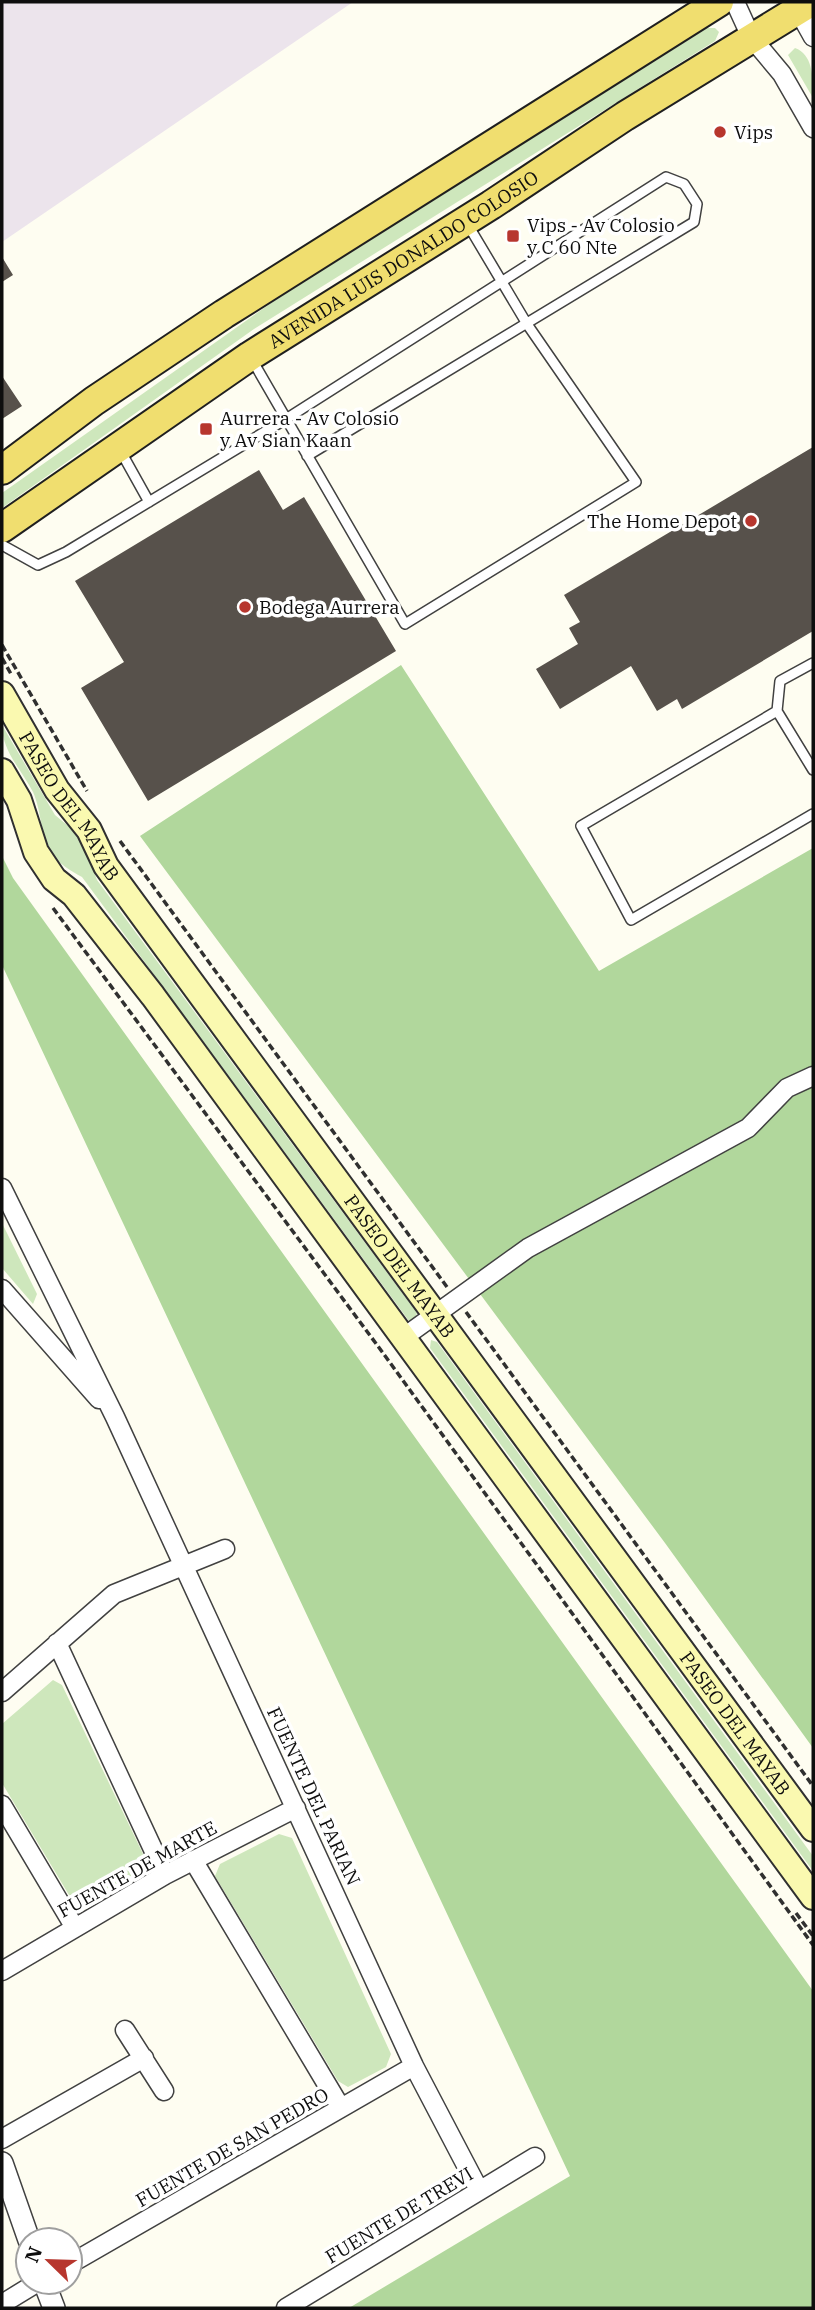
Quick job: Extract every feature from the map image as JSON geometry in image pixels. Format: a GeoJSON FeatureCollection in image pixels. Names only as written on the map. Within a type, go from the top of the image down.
{"type":"FeatureCollection","features":[{"type":"Feature","properties":{"kind":"main road"},"geometry":{"type":"LineString","coordinates":[[2,470],[94,401],[224,314],[719,2]]}},
{"type":"Feature","properties":{"kind":"main road","name":"AVENIDA LUIS DONALDO COLOSIO"},"geometry":{"type":"LineString","coordinates":[[2,528],[250,356],[466,222],[800,4]]}},
{"type":"Feature","properties":{"kind":"main road","name":"PASEO DEL MAYAB"},"geometry":{"type":"LineString","coordinates":[[2,694],[57,790],[89,830],[106,866],[813,1829]]}},
{"type":"Feature","properties":{"kind":"main road","name":"PASEO DEL MAYAB"},"geometry":{"type":"LineString","coordinates":[[2,771],[19,800],[36,852],[54,880],[74,895],[153,996],[813,1897]]}},
{"type":"Feature","properties":{"kind":"street"},"geometry":{"type":"LineString","coordinates":[[735,2],[751,37],[782,74],[813,128]]}},
{"type":"Feature","properties":{"kind":"street"},"geometry":{"type":"LineString","coordinates":[[800,4],[813,37]]}},
{"type":"Feature","properties":{"kind":"street"},"geometry":{"type":"LineString","coordinates":[[404,1337],[528,1248],[748,1128],[787,1088],[813,1076]]}},
{"type":"Feature","properties":{"kind":"street","name":"FUENTE DEL PARIAN"},"geometry":{"type":"LineString","coordinates":[[2,1188],[116,1417],[414,2066],[480,2190]]}},
{"type":"Feature","properties":{"kind":"street","name":"FUENTE DEL PARIAN"},"geometry":{"type":"LineString","coordinates":[[2,1289],[116,1417]]}},
{"type":"Feature","properties":{"kind":"street"},"geometry":{"type":"LineString","coordinates":[[2,1692],[114,1594],[225,1549]]}},
{"type":"Feature","properties":{"kind":"street"},"geometry":{"type":"LineString","coordinates":[[57,1643],[165,1875]]}},
{"type":"Feature","properties":{"kind":"street"},"geometry":{"type":"LineString","coordinates":[[2,1805],[75,1928]]}},
{"type":"Feature","properties":{"kind":"street","name":"FUENTE DE MARTE"},"geometry":{"type":"LineString","coordinates":[[2,1971],[165,1875],[296,1808]]}},
{"type":"Feature","properties":{"kind":"street"},"geometry":{"type":"LineString","coordinates":[[193,1860],[341,2108]]}},
{"type":"Feature","properties":{"kind":"street"},"geometry":{"type":"LineString","coordinates":[[125,2030],[164,2091]]}},
{"type":"Feature","properties":{"kind":"street"},"geometry":{"type":"LineString","coordinates":[[2,2138],[144,2058]]}},
{"type":"Feature","properties":{"kind":"street","name":"FUENTE DE SAN PEDRO"},"geometry":{"type":"LineString","coordinates":[[84,2255],[414,2066]]}},
{"type":"Feature","properties":{"kind":"street","name":"FUENTE DE TREVI"},"geometry":{"type":"LineString","coordinates":[[286,2308],[535,2157]]}},
{"type":"Feature","properties":{"kind":"street"},"geometry":{"type":"LineString","coordinates":[[2,2164],[24,2226]]}},
{"type":"Feature","properties":{"kind":"lane"},"geometry":{"type":"LineString","coordinates":[[2,545],[38,565],[66,552],[286,419],[666,177],[684,184],[697,204],[694,222],[307,456]]}},
{"type":"Feature","properties":{"kind":"lane"},"geometry":{"type":"LineString","coordinates":[[250,356],[405,624],[636,482],[527,324],[466,222]]}},
{"type":"Feature","properties":{"kind":"lane"},"geometry":{"type":"LineString","coordinates":[[117,446],[149,502]]}},
{"type":"Feature","properties":{"kind":"lane"},"geometry":{"type":"LineString","coordinates":[[813,663],[780,681],[777,711],[813,770]]}},
{"type":"Feature","properties":{"kind":"lane"},"geometry":{"type":"LineString","coordinates":[[777,711],[581,826],[631,919],[813,814]]}},
{"type":"Feature","properties":{"kind":"path"},"geometry":{"type":"LineString","coordinates":[[2,645],[93,800]]}},
{"type":"Feature","properties":{"kind":"path"},"geometry":{"type":"LineString","coordinates":[[118,838],[813,1786]]}},
{"type":"Feature","properties":{"kind":"path"},"geometry":{"type":"LineString","coordinates":[[46,899],[407,1387],[813,1945]]}},
{"type":"Feature","properties":{"kind":"shaded area"},"geometry":{"type":"Polygon","coordinates":[[[2,2],[353,2],[2,242],[2,2]]]}},
{"type":"Feature","properties":{"kind":"green space"},"geometry":{"type":"Polygon","coordinates":[[[707,28],[715,28],[719,32],[715,41],[254,329],[2,508],[2,493],[274,301],[707,28]]]}},
{"type":"Feature","properties":{"kind":"green space"},"geometry":{"type":"Polygon","coordinates":[[[795,48],[806,56],[809,62],[813,98],[788,55],[795,48]]]}},
{"type":"Feature","properties":{"kind":"green space"},"geometry":{"type":"Polygon","coordinates":[[[401,665],[599,971],[813,848],[813,1748],[665,1543],[140,836],[401,665]]]}},
{"type":"Feature","properties":{"kind":"green space"},"geometry":{"type":"Polygon","coordinates":[[[2,725],[55,815],[79,835],[97,880],[417,1313],[414,1321],[409,1321],[82,877],[52,854],[45,840],[33,792],[9,752],[2,725]]]}},
{"type":"Feature","properties":{"kind":"green space"},"geometry":{"type":"Polygon","coordinates":[[[2,856],[13,878],[813,1991],[813,2308],[349,2308],[570,2176],[2,965],[2,856]]]}},
{"type":"Feature","properties":{"kind":"green space"},"geometry":{"type":"Polygon","coordinates":[[[2,1223],[37,1294],[33,1304],[2,1268],[2,1223]]]}},
{"type":"Feature","properties":{"kind":"green space"},"geometry":{"type":"Polygon","coordinates":[[[431,1340],[437,1342],[813,1856],[813,1871],[430,1348],[431,1340]]]}},
{"type":"Feature","properties":{"kind":"green space"},"geometry":{"type":"Polygon","coordinates":[[[53,1680],[62,1685],[144,1856],[140,1871],[81,1903],[72,1900],[2,1783],[2,1724],[53,1680]]]}},
{"type":"Feature","properties":{"kind":"green space"},"geometry":{"type":"Polygon","coordinates":[[[279,1834],[292,1838],[391,2054],[386,2067],[348,2087],[338,2081],[215,1876],[220,1864],[279,1834]]]}},
{"type":"Feature","properties":{"kind":"building"},"geometry":{"type":"Polygon","coordinates":[[[2,257],[13,275],[2,282],[2,257]]]}},
{"type":"Feature","properties":{"kind":"building"},"geometry":{"type":"Polygon","coordinates":[[[2,376],[22,406],[2,419],[2,376]]]}},
{"type":"Feature","properties":{"kind":"building","name":"The Home Depot"},"geometry":{"type":"Polygon","coordinates":[[[813,447],[813,631],[682,709],[677,699],[657,711],[631,666],[560,709],[536,669],[578,644],[569,628],[580,622],[564,595],[813,447]]]}},
{"type":"Feature","properties":{"kind":"building"},"geometry":{"type":"Polygon","coordinates":[[[259,470],[283,510],[304,497],[396,651],[148,801],[81,688],[124,662],[75,581],[259,470]]]}},
{"type":"Feature","properties":{"kind":"place","name":"Vips"},"geometry":{"type":"Point","coordinates":[720,132]}},
{"type":"Feature","properties":{"kind":"place","name":"Vips - Av Colosio y C 60 Nte"},"geometry":{"type":"Point","coordinates":[513,236]}},
{"type":"Feature","properties":{"kind":"place","name":"Aurrera - Av Colosio y Av Sian Kaan"},"geometry":{"type":"Point","coordinates":[206,429]}},
{"type":"Feature","properties":{"kind":"place","name":"The Home Depot"},"geometry":{"type":"Point","coordinates":[751,521]}},
{"type":"Feature","properties":{"kind":"place","name":"Bodega Aurrera"},"geometry":{"type":"Point","coordinates":[245,607]}}]}
